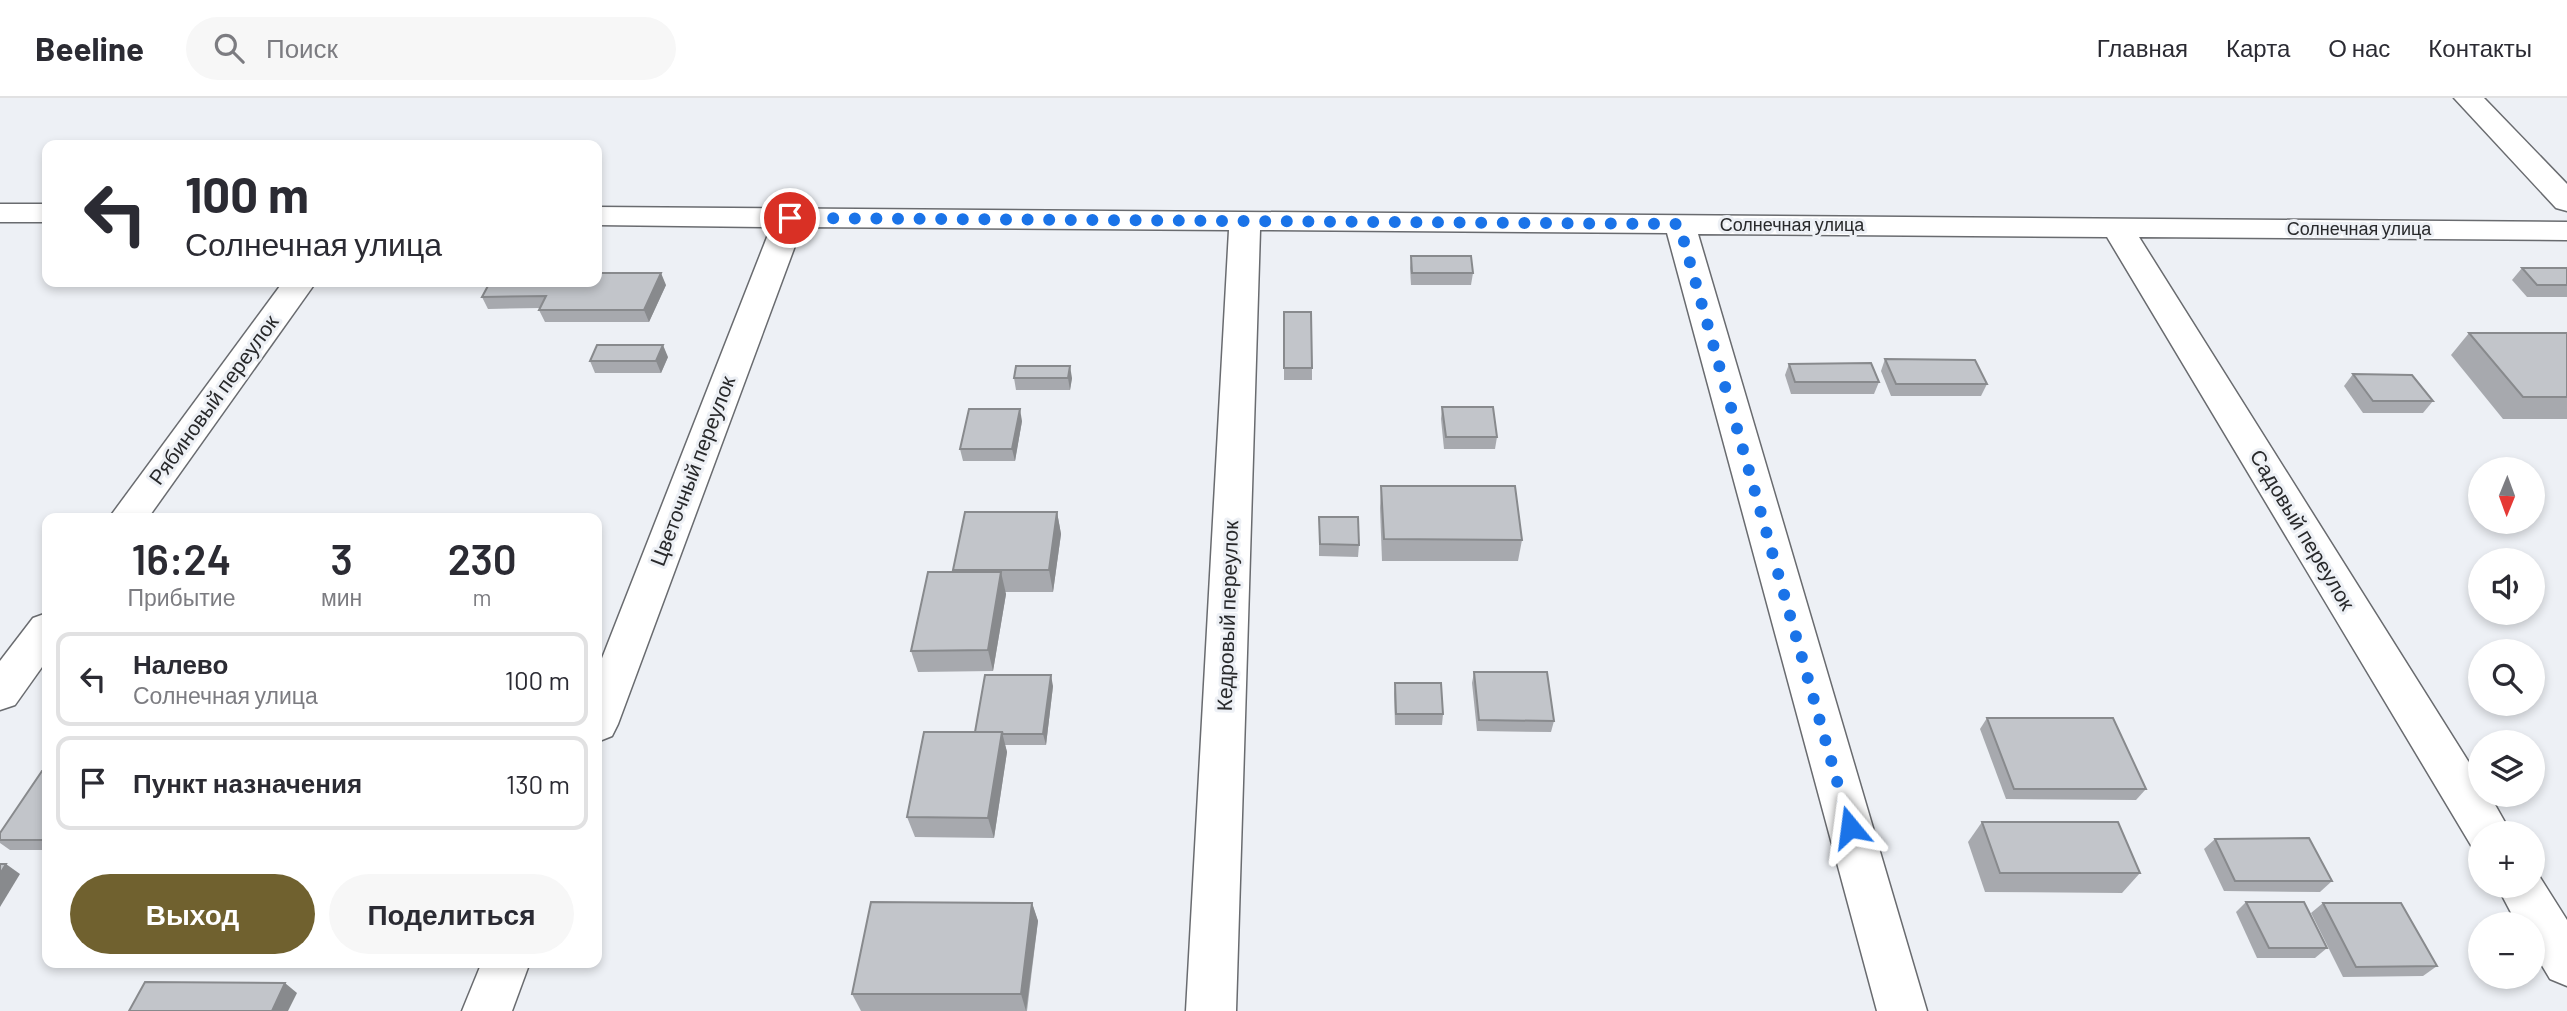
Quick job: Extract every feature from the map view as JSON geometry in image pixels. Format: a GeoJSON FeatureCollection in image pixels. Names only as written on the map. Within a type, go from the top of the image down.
{"type":"FeatureCollection","features":[{"type":"Feature","properties":{"kind":"street"},"geometry":{"type":"LineString","coordinates":[[2468,98],[2567,202]]}},
{"type":"Feature","properties":{"kind":"street"},"geometry":{"type":"LineString","coordinates":[[0,213],[42,213]]}},
{"type":"Feature","properties":{"kind":"street","name":"Солнечная улица"},"geometry":{"type":"LineString","coordinates":[[602,216],[2567,231]]}},
{"type":"Feature","properties":{"kind":"street","name":"Цветочный переулок"},"geometry":{"type":"LineString","coordinates":[[602,711],[790,218]]}},
{"type":"Feature","properties":{"kind":"street","name":"Кедровый переулок"},"geometry":{"type":"LineString","coordinates":[[1211,1011],[1245,221]]}},
{"type":"Feature","properties":{"kind":"street"},"geometry":{"type":"LineString","coordinates":[[1679,224],[1902,1011]]}},
{"type":"Feature","properties":{"kind":"street","name":"Садовый переулок"},"geometry":{"type":"LineString","coordinates":[[2116,227],[2481,821]]}},
{"type":"Feature","properties":{"kind":"street","name":"Рябиновый переулок"},"geometry":{"type":"LineString","coordinates":[[132,513],[296,287]]}},
{"type":"Feature","properties":{"kind":"street"},"geometry":{"type":"LineString","coordinates":[[0,693],[42,635]]}},
{"type":"Feature","properties":{"kind":"street"},"geometry":{"type":"LineString","coordinates":[[2527,898],[2567,963]]}},
{"type":"Feature","properties":{"kind":"street"},"geometry":{"type":"LineString","coordinates":[[487,1011],[504,968]]}},
{"type":"Feature","properties":{"kind":"building"},"geometry":{"type":"Polygon","coordinates":[[[1411,256],[1471,256],[1473,273],[1412,273],[1411,256]]]}},
{"type":"Feature","properties":{"kind":"building"},"geometry":{"type":"Polygon","coordinates":[[[2522,268],[2567,268],[2567,285],[2537,285],[2522,268]]]}},
{"type":"Feature","properties":{"kind":"building"},"geometry":{"type":"Polygon","coordinates":[[[602,273],[661,273],[644,310],[539,310],[546,296],[482,297],[487,287],[602,287],[602,273]]]}},
{"type":"Feature","properties":{"kind":"building"},"geometry":{"type":"Polygon","coordinates":[[[1284,312],[1311,312],[1312,368],[1284,368],[1284,312]]]}},
{"type":"Feature","properties":{"kind":"building"},"geometry":{"type":"Polygon","coordinates":[[[2469,333],[2567,333],[2567,397],[2523,397],[2469,333]]]}},
{"type":"Feature","properties":{"kind":"building"},"geometry":{"type":"Polygon","coordinates":[[[597,345],[663,345],[656,361],[590,361],[597,345]]]}},
{"type":"Feature","properties":{"kind":"building"},"geometry":{"type":"Polygon","coordinates":[[[1885,359],[1975,360],[1987,384],[1896,384],[1885,359]]]}},
{"type":"Feature","properties":{"kind":"building"},"geometry":{"type":"Polygon","coordinates":[[[1871,363],[1879,382],[1795,382],[1789,364],[1871,363]]]}},
{"type":"Feature","properties":{"kind":"building"},"geometry":{"type":"Polygon","coordinates":[[[1016,366],[1070,366],[1068,378],[1014,378],[1016,366]]]}},
{"type":"Feature","properties":{"kind":"building"},"geometry":{"type":"Polygon","coordinates":[[[2353,374],[2412,375],[2433,401],[2373,401],[2353,374]]]}},
{"type":"Feature","properties":{"kind":"building"},"geometry":{"type":"Polygon","coordinates":[[[1442,407],[1493,407],[1497,437],[1446,437],[1442,407]]]}},
{"type":"Feature","properties":{"kind":"building"},"geometry":{"type":"Polygon","coordinates":[[[969,409],[1020,409],[1012,449],[960,449],[969,409]]]}},
{"type":"Feature","properties":{"kind":"building"},"geometry":{"type":"Polygon","coordinates":[[[1381,486],[1515,486],[1522,540],[1384,539],[1381,486]]]}},
{"type":"Feature","properties":{"kind":"building"},"geometry":{"type":"Polygon","coordinates":[[[965,512],[1057,512],[1049,570],[953,570],[965,512]]]}},
{"type":"Feature","properties":{"kind":"building"},"geometry":{"type":"Polygon","coordinates":[[[1319,517],[1358,517],[1359,545],[1320,544],[1319,517]]]}},
{"type":"Feature","properties":{"kind":"building"},"geometry":{"type":"Polygon","coordinates":[[[928,572],[1001,572],[988,650],[911,651],[928,572]]]}},
{"type":"Feature","properties":{"kind":"building"},"geometry":{"type":"Polygon","coordinates":[[[1474,672],[1547,672],[1554,721],[1479,720],[1474,672]]]}},
{"type":"Feature","properties":{"kind":"building"},"geometry":{"type":"Polygon","coordinates":[[[985,675],[1051,675],[1043,734],[975,732],[985,675]]]}},
{"type":"Feature","properties":{"kind":"building"},"geometry":{"type":"Polygon","coordinates":[[[1395,683],[1441,683],[1443,714],[1396,714],[1395,683]]]}},
{"type":"Feature","properties":{"kind":"building"},"geometry":{"type":"Polygon","coordinates":[[[1987,718],[2113,718],[2146,789],[2014,789],[1987,718]]]}},
{"type":"Feature","properties":{"kind":"building"},"geometry":{"type":"Polygon","coordinates":[[[924,732],[1002,732],[988,818],[907,817],[924,732]]]}},
{"type":"Feature","properties":{"kind":"building"},"geometry":{"type":"Polygon","coordinates":[[[42,771],[42,840],[0,840],[0,833],[42,771]]]}},
{"type":"Feature","properties":{"kind":"building"},"geometry":{"type":"Polygon","coordinates":[[[1982,822],[2118,822],[2140,873],[2000,873],[1982,822]]]}},
{"type":"Feature","properties":{"kind":"building"},"geometry":{"type":"Polygon","coordinates":[[[2309,838],[2332,881],[2235,881],[2215,839],[2309,838]]]}},
{"type":"Feature","properties":{"kind":"building"},"geometry":{"type":"Polygon","coordinates":[[[871,902],[1032,903],[1021,994],[852,994],[871,902]]]}},
{"type":"Feature","properties":{"kind":"building"},"geometry":{"type":"Polygon","coordinates":[[[2246,902],[2304,902],[2327,948],[2269,948],[2246,902]]]}},
{"type":"Feature","properties":{"kind":"building"},"geometry":{"type":"Polygon","coordinates":[[[2323,903],[2401,903],[2437,966],[2356,967],[2323,903]]]}},
{"type":"Feature","properties":{"kind":"building"},"geometry":{"type":"Polygon","coordinates":[[[145,982],[285,983],[272,1011],[129,1011],[145,982]]]}},
{"type":"Feature","properties":{"kind":"route"},"geometry":{"type":"LineString","coordinates":[[790,218],[1679,224],[1850,827]]}}]}
